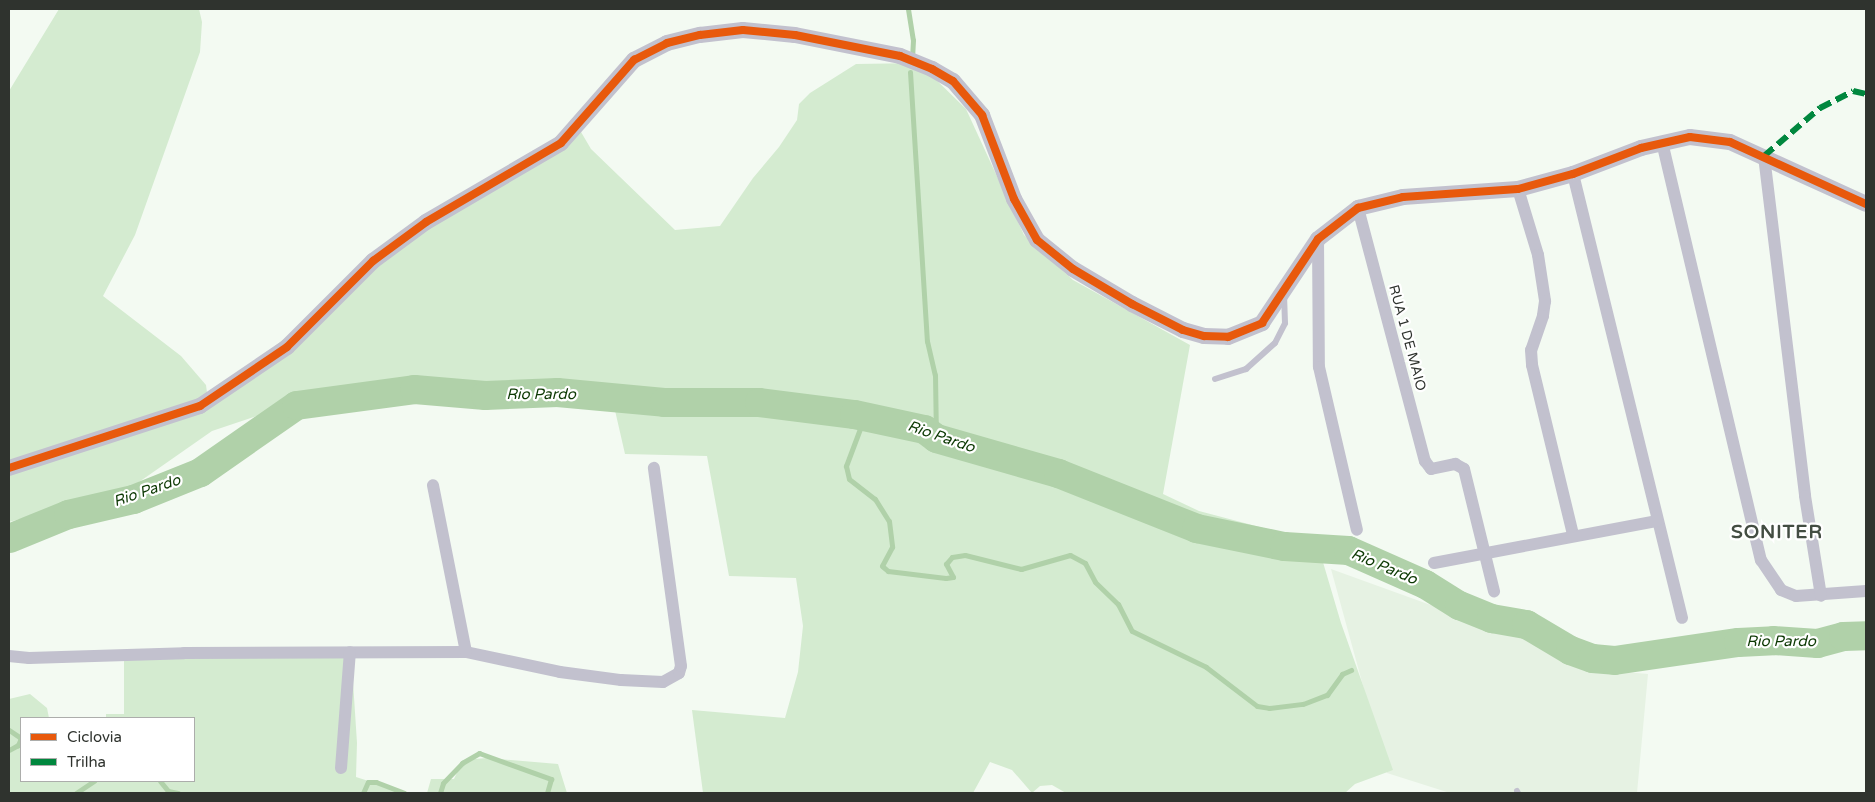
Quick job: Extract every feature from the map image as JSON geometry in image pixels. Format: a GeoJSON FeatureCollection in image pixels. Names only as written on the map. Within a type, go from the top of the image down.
{"type":"FeatureCollection","features":[{"type":"Feature","properties":{"kind":"street"},"geometry":{"type":"LineString","coordinates":[[9,468],[208,401],[287,347],[381,256],[426,222],[561,143],[634,60],[667,42],[700,35],[743,30],[795,35],[900,56],[946,77],[970,97],[982,114],[1014,199],[1037,240],[1073,269],[1184,330],[1204,336],[1228,337],[1246,332],[1262,323],[1284,293],[1318,239],[1358,208],[1403,197],[1518,189],[1572,174],[1662,142],[1690,137],[1712,138],[1764,156],[1866,204]]}},
{"type":"Feature","properties":{"kind":"street"},"geometry":{"type":"LineString","coordinates":[[1662,142],[1761,560],[1781,590],[1796,596],[1821,596],[1866,591]]}},
{"type":"Feature","properties":{"kind":"street"},"geometry":{"type":"LineString","coordinates":[[1764,156],[1805,496],[1821,596]]}},
{"type":"Feature","properties":{"kind":"street"},"geometry":{"type":"LineString","coordinates":[[1572,174],[1656,521],[1682,618]]}},
{"type":"Feature","properties":{"kind":"street"},"geometry":{"type":"LineString","coordinates":[[1518,189],[1538,255],[1544,301],[1543,316],[1531,350],[1532,365],[1573,535]]}},
{"type":"Feature","properties":{"kind":"street","name":"RUA 1 DE MAIO"},"geometry":{"type":"LineString","coordinates":[[1358,208],[1422,453],[1427,465],[1435,469],[1455,464],[1464,469],[1484,552]]}},
{"type":"Feature","properties":{"kind":"street"},"geometry":{"type":"LineString","coordinates":[[1318,239],[1319,367],[1357,530]]}},
{"type":"Feature","properties":{"kind":"street"},"geometry":{"type":"LineString","coordinates":[[9,656],[29,658],[350,652],[466,652],[560,672],[621,680],[663,682],[678,673],[681,666],[654,468]]}},
{"type":"Feature","properties":{"kind":"street"},"geometry":{"type":"LineString","coordinates":[[433,485],[466,652]]}},
{"type":"Feature","properties":{"kind":"street"},"geometry":{"type":"LineString","coordinates":[[1434,563],[1573,535],[1656,521]]}},
{"type":"Feature","properties":{"kind":"street"},"geometry":{"type":"LineString","coordinates":[[1484,552],[1494,591]]}},
{"type":"Feature","properties":{"kind":"street"},"geometry":{"type":"LineString","coordinates":[[341,768],[350,652]]}},
{"type":"Feature","properties":{"kind":"lane"},"geometry":{"type":"LineString","coordinates":[[1215,379],[1246,369],[1275,343],[1285,323],[1284,293]]}},
{"type":"Feature","properties":{"kind":"shaded area"},"geometry":{"type":"Polygon","coordinates":[[[1331,569],[1613,671],[1648,674],[1637,793],[1450,793],[1387,773],[1331,569]]]}},
{"type":"Feature","properties":{"kind":"green space"},"geometry":{"type":"Polygon","coordinates":[[[59,9],[199,9],[202,22],[200,52],[135,235],[103,296],[181,356],[206,385],[208,400],[413,235],[581,132],[591,149],[675,230],[720,226],[753,178],[779,147],[797,120],[799,104],[810,93],[856,64],[919,63],[966,109],[1024,235],[1073,280],[1190,345],[1163,494],[1199,511],[1317,542],[1341,623],[1393,770],[1355,784],[1345,793],[1066,793],[1052,785],[1040,786],[1032,793],[1012,770],[990,762],[973,793],[703,793],[692,710],[785,718],[798,672],[803,626],[796,578],[729,576],[707,456],[625,454],[611,393],[521,399],[409,389],[293,404],[212,431],[129,489],[9,522],[9,91],[59,9]]]}},
{"type":"Feature","properties":{"kind":"green space"},"geometry":{"type":"Polygon","coordinates":[[[351,651],[357,743],[356,777],[406,793],[9,793],[9,699],[30,694],[47,708],[49,717],[20,717],[20,782],[195,782],[195,717],[106,717],[106,714],[124,714],[124,656],[351,651]]]}},
{"type":"Feature","properties":{"kind":"green space"},"geometry":{"type":"Polygon","coordinates":[[[487,758],[558,764],[567,793],[427,793],[431,779],[454,779],[463,760],[487,758]]]}},
{"type":"Feature","properties":{"kind":"waterway"},"geometry":{"type":"LineString","coordinates":[[908,9],[913,40],[912,58]]}},
{"type":"Feature","properties":{"kind":"waterway"},"geometry":{"type":"LineString","coordinates":[[910,72],[927,341],[935,375],[936,438]]}},
{"type":"Feature","properties":{"kind":"waterway","name":"Rio Pardo"},"geometry":{"type":"LineString","coordinates":[[9,538],[68,514],[133,499],[200,472],[296,405],[414,389],[485,395],[557,392],[664,402],[759,402],[854,414],[924,429],[936,438],[1058,473],[1196,528],[1284,546],[1348,550],[1425,584],[1459,605],[1491,618],[1526,624],[1570,650],[1592,658],[1614,660],[1738,642],[1773,640],[1817,643],[1843,636],[1866,635]]}},
{"type":"Feature","properties":{"kind":"waterway"},"geometry":{"type":"LineString","coordinates":[[854,414],[861,426],[846,466],[849,479],[875,499],[889,521],[892,547],[882,566],[888,571],[946,578],[953,577],[946,564],[952,557],[965,555],[1021,569],[1070,555],[1085,563],[1095,582],[1118,604],[1132,631],[1206,667],[1257,706],[1269,708],[1303,704],[1327,695],[1342,674],[1351,670]]}},
{"type":"Feature","properties":{"kind":"waterway"},"geometry":{"type":"LineString","coordinates":[[9,730],[20,737]]}},
{"type":"Feature","properties":{"kind":"waterway"},"geometry":{"type":"LineString","coordinates":[[9,750],[18,745],[20,740]]}},
{"type":"Feature","properties":{"kind":"waterway"},"geometry":{"type":"LineString","coordinates":[[440,793],[443,783],[462,763],[479,753],[551,779],[547,793]]}},
{"type":"Feature","properties":{"kind":"waterway"},"geometry":{"type":"LineString","coordinates":[[76,793],[92,782]]}},
{"type":"Feature","properties":{"kind":"waterway"},"geometry":{"type":"LineString","coordinates":[[161,782],[168,791],[178,793]]}},
{"type":"Feature","properties":{"kind":"waterway"},"geometry":{"type":"LineString","coordinates":[[363,793],[368,782],[376,782],[404,793]]}},
{"type":"Feature","properties":{"kind":"marked path"},"geometry":{"type":"LineString","coordinates":[[1764,156],[1820,108],[1853,91],[1866,94]]}},
{"type":"Feature","properties":{"kind":"cycle path"},"geometry":{"type":"LineString","coordinates":[[9,468],[200,406],[287,347],[373,261],[426,222],[561,143],[634,60],[667,43],[700,35],[743,30],[795,35],[900,56],[932,69],[953,81],[982,115],[1014,199],[1037,240],[1073,269],[1132,304],[1183,330],[1204,336],[1228,337],[1262,323],[1318,239],[1358,208],[1403,197],[1518,189],[1573,174],[1641,148],[1690,137],[1730,142],[1866,204]]}},
{"type":"Feature","properties":{"kind":"district","name":"SONITER"},"geometry":{"type":"Point","coordinates":[1777,533]}}]}
